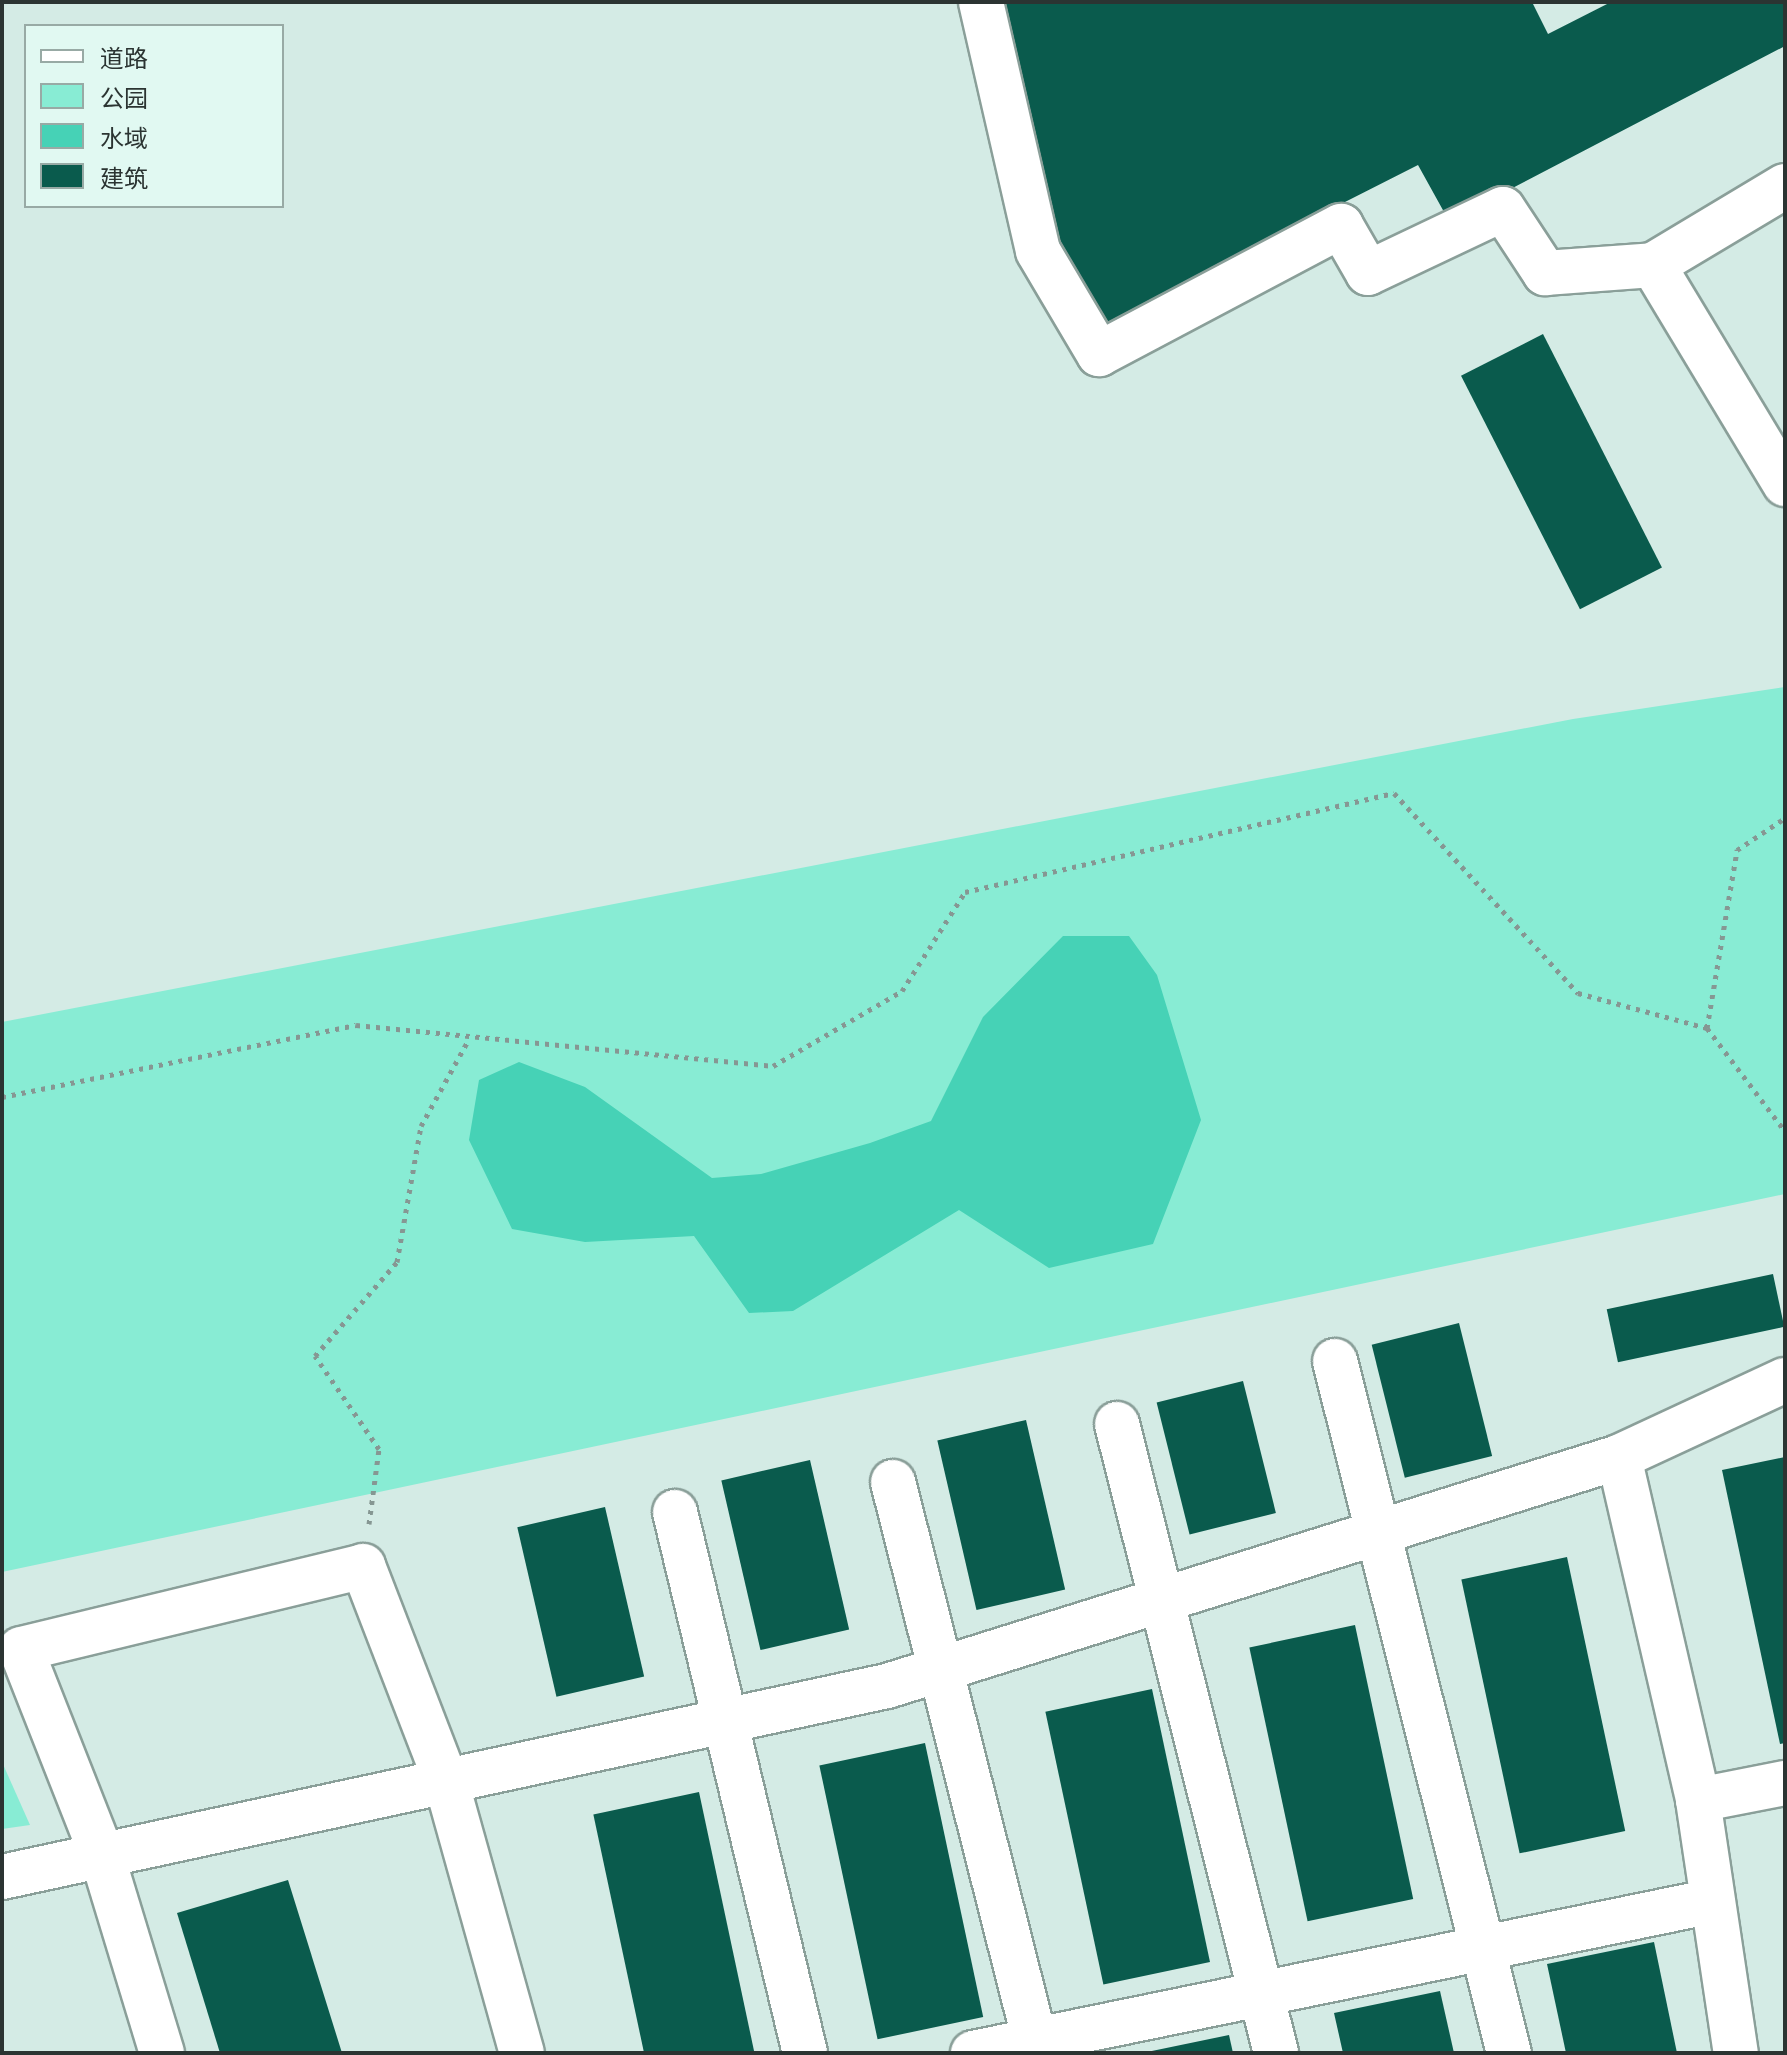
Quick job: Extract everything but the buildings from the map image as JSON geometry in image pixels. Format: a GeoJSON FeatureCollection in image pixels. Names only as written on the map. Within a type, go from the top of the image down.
{"type":"FeatureCollection","features":[{"type":"Feature","properties":{"kind":"lane"},"geometry":{"type":"LineString","coordinates":[[981,2],[1038,251],[1099,354],[1341,226],[1368,273],[1503,209],[1545,273],[1653,265],[1785,186]]}},
{"type":"Feature","properties":{"kind":"lane"},"geometry":{"type":"LineString","coordinates":[[1653,265],[1785,484]]}},
{"type":"Feature","properties":{"kind":"lane"},"geometry":{"type":"LineString","coordinates":[[1335,1361],[1509,2053]]}},
{"type":"Feature","properties":{"kind":"lane"},"geometry":{"type":"LineString","coordinates":[[2,1877],[725,1720],[940,1669],[1619,1457],[1785,1380]]}},
{"type":"Feature","properties":{"kind":"lane"},"geometry":{"type":"LineString","coordinates":[[1117,1424],[1276,2053]]}},
{"type":"Feature","properties":{"kind":"lane"},"geometry":{"type":"LineString","coordinates":[[1619,1457],[1698,1800],[1736,2053]]}},
{"type":"Feature","properties":{"kind":"lane"},"geometry":{"type":"LineString","coordinates":[[893,1482],[1037,2047]]}},
{"type":"Feature","properties":{"kind":"lane"},"geometry":{"type":"LineString","coordinates":[[675,1512],[805,2053]]}},
{"type":"Feature","properties":{"kind":"lane"},"geometry":{"type":"LineString","coordinates":[[162,2053],[102,1855],[21,1649],[363,1566],[446,1781],[522,2053]]}},
{"type":"Feature","properties":{"kind":"lane"},"geometry":{"type":"LineString","coordinates":[[1698,1800],[1785,1783]]}},
{"type":"Feature","properties":{"kind":"lane"},"geometry":{"type":"LineString","coordinates":[[973,2053],[1037,2047],[1261,1994],[1713,1901]]}},
{"type":"Feature","properties":{"kind":"path"},"geometry":{"type":"LineString","coordinates":[[2,1097],[356,1025],[469,1039],[773,1066],[902,991],[965,892],[1394,793],[1578,993],[1707,1028],[1785,1131]]}},
{"type":"Feature","properties":{"kind":"path"},"geometry":{"type":"LineString","coordinates":[[1707,1028],[1737,850],[1785,818]]}},
{"type":"Feature","properties":{"kind":"path"},"geometry":{"type":"LineString","coordinates":[[363,1566],[379,1449],[315,1356],[397,1262],[421,1126],[469,1039]]}},
{"type":"Feature","properties":{"kind":"green space"},"geometry":{"type":"Polygon","coordinates":[[[1785,687],[1785,1194],[2,1572],[2,1022],[1573,719],[1785,687]]]}},
{"type":"Feature","properties":{"kind":"green space"},"geometry":{"type":"Polygon","coordinates":[[[2,1762],[30,1825],[2,1829],[2,1762]]]}},
{"type":"Feature","properties":{"kind":"water"},"geometry":{"type":"Polygon","coordinates":[[[1063,936],[1129,936],[1157,975],[1201,1120],[1153,1244],[1049,1268],[959,1210],[793,1311],[749,1313],[694,1236],[585,1242],[512,1229],[469,1140],[479,1080],[519,1062],[585,1087],[712,1178],[761,1174],[870,1143],[931,1121],[983,1017],[1063,936]]]}}]}
